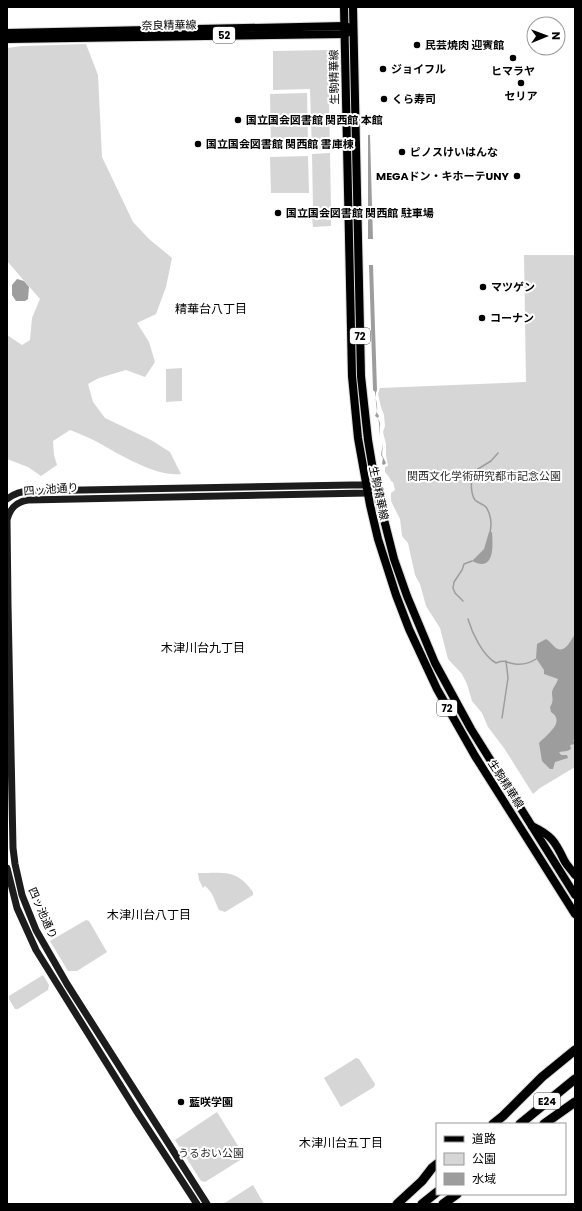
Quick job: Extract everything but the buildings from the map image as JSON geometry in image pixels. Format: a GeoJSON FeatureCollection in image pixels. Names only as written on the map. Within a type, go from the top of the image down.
{"type":"FeatureCollection","features":[{"type":"Feature","properties":{"kind":"highway"},"geometry":{"type":"LineString","coordinates":[[494,1123],[542,1077],[575,1050]]}},
{"type":"Feature","properties":{"kind":"highway","name":"E24"},"geometry":{"type":"LineString","coordinates":[[521,1123],[575,1079]]}},
{"type":"Feature","properties":{"kind":"highway","name":"E24"},"geometry":{"type":"LineString","coordinates":[[525,1123],[575,1084]]}},
{"type":"Feature","properties":{"kind":"highway"},"geometry":{"type":"LineString","coordinates":[[545,1123],[575,1102]]}},
{"type":"Feature","properties":{"kind":"highway"},"geometry":{"type":"LineString","coordinates":[[397,1204],[422,1181],[436,1165]]}},
{"type":"Feature","properties":{"kind":"highway"},"geometry":{"type":"LineString","coordinates":[[422,1204],[436,1193]]}},
{"type":"Feature","properties":{"kind":"highway"},"geometry":{"type":"LineString","coordinates":[[426,1204],[438,1195]]}},
{"type":"Feature","properties":{"kind":"highway"},"geometry":{"type":"LineString","coordinates":[[443,1204],[456,1195]]}},
{"type":"Feature","properties":{"kind":"main road"},"geometry":{"type":"LineString","coordinates":[[344,7],[345,30]]}},
{"type":"Feature","properties":{"kind":"main road"},"geometry":{"type":"LineString","coordinates":[[353,7],[354,29]]}},
{"type":"Feature","properties":{"kind":"main road","name":"奈良精華線"},"geometry":{"type":"LineString","coordinates":[[7,39],[354,29]]}},
{"type":"Feature","properties":{"kind":"main road","name":"生駒精華線"},"geometry":{"type":"LineString","coordinates":[[354,29],[361,376],[368,440],[376,488],[396,566],[406,596],[435,663],[471,729],[575,895]]}},
{"type":"Feature","properties":{"kind":"main road","name":"奈良精華線"},"geometry":{"type":"LineString","coordinates":[[7,33],[345,30]]}},
{"type":"Feature","properties":{"kind":"main road","name":"生駒精華線"},"geometry":{"type":"LineString","coordinates":[[345,30],[352,376],[355,420],[366,489],[378,539],[396,595],[412,636],[437,689],[475,756],[575,914]]}},
{"type":"Feature","properties":{"kind":"main road","name":"四ッ池通り"},"geometry":{"type":"LineString","coordinates":[[207,1204],[67,984],[36,930],[22,895],[13,848],[8,605],[8,514],[11,508],[16,504],[21,501],[28,500],[376,488]]}},
{"type":"Feature","properties":{"kind":"main road","name":"四ッ池通り"},"geometry":{"type":"LineString","coordinates":[[7,498],[22,491],[366,489]]}},
{"type":"Feature","properties":{"kind":"main road"},"geometry":{"type":"LineString","coordinates":[[532,826],[546,833],[552,838],[559,848],[563,859],[575,875]]}},
{"type":"Feature","properties":{"kind":"main road","name":"四ッ池通り"},"geometry":{"type":"LineString","coordinates":[[7,868],[17,908],[36,950],[59,989],[197,1204]]}},
{"type":"Feature","properties":{"kind":"green space"},"geometry":{"type":"Polygon","coordinates":[[[86,44],[98,75],[102,157],[133,222],[149,239],[172,258],[166,287],[156,314],[137,323],[149,342],[155,362],[145,377],[126,370],[99,378],[88,384],[93,402],[105,418],[151,440],[170,452],[181,474],[161,472],[140,465],[90,438],[70,430],[53,441],[54,455],[57,465],[41,476],[28,467],[7,459],[7,335],[22,345],[30,340],[32,318],[40,299],[7,261],[7,48],[22,46],[86,44]]]}},
{"type":"Feature","properties":{"kind":"green space"},"geometry":{"type":"Polygon","coordinates":[[[328,50],[330,149],[312,150],[310,89],[273,90],[273,51],[328,50]]]}},
{"type":"Feature","properties":{"kind":"green space"},"geometry":{"type":"Polygon","coordinates":[[[307,93],[308,145],[271,146],[270,94],[307,93]]]}},
{"type":"Feature","properties":{"kind":"green space"},"geometry":{"type":"Polygon","coordinates":[[[330,153],[331,209],[313,209],[312,154],[330,153]]]}},
{"type":"Feature","properties":{"kind":"green space"},"geometry":{"type":"Polygon","coordinates":[[[308,156],[309,193],[271,193],[270,157],[308,156]]]}},
{"type":"Feature","properties":{"kind":"green space"},"geometry":{"type":"Polygon","coordinates":[[[331,217],[331,226],[313,227],[312,218],[331,217]]]}},
{"type":"Feature","properties":{"kind":"green space","name":"関西文化学術研究都市記念公園"},"geometry":{"type":"Polygon","coordinates":[[[524,255],[575,255],[575,767],[540,788],[533,794],[504,748],[488,727],[482,713],[472,701],[467,684],[462,674],[448,659],[440,628],[426,606],[420,584],[415,575],[408,543],[402,536],[400,519],[391,501],[391,493],[395,490],[393,482],[385,472],[385,467],[388,466],[386,444],[383,432],[385,426],[384,415],[378,394],[380,388],[526,382],[524,255]]]}},
{"type":"Feature","properties":{"kind":"green space"},"geometry":{"type":"Polygon","coordinates":[[[182,368],[182,401],[166,402],[166,369],[182,368]]]}},
{"type":"Feature","properties":{"kind":"green space"},"geometry":{"type":"Polygon","coordinates":[[[198,873],[223,873],[235,876],[247,885],[253,892],[253,895],[225,912],[219,910],[210,891],[205,886],[203,888],[199,880],[198,873]]]}},
{"type":"Feature","properties":{"kind":"green space"},"geometry":{"type":"Polygon","coordinates":[[[86,920],[89,921],[107,952],[77,971],[68,971],[50,941],[86,920]]]}},
{"type":"Feature","properties":{"kind":"green space"},"geometry":{"type":"Polygon","coordinates":[[[43,975],[49,985],[48,990],[18,1009],[15,1009],[9,999],[9,996],[43,975]]]}},
{"type":"Feature","properties":{"kind":"green space"},"geometry":{"type":"Polygon","coordinates":[[[356,1058],[359,1059],[375,1084],[374,1087],[341,1107],[324,1078],[356,1058]]]}},
{"type":"Feature","properties":{"kind":"green space","name":"うるおい公園"},"geometry":{"type":"Polygon","coordinates":[[[217,1112],[245,1157],[205,1182],[201,1181],[175,1140],[217,1112]]]}},
{"type":"Feature","properties":{"kind":"green space"},"geometry":{"type":"Polygon","coordinates":[[[253,1185],[264,1204],[223,1204],[253,1185]]]}},
{"type":"Feature","properties":{"kind":"water"},"geometry":{"type":"Polygon","coordinates":[[[368,135],[370,135],[373,239],[368,239],[368,135]]]}},
{"type":"Feature","properties":{"kind":"water"},"geometry":{"type":"Polygon","coordinates":[[[369,265],[373,265],[376,398],[373,390],[369,265]]]}},
{"type":"Feature","properties":{"kind":"water"},"geometry":{"type":"Polygon","coordinates":[[[17,279],[24,281],[29,287],[28,299],[25,301],[16,301],[12,295],[12,285],[17,279]]]}},
{"type":"Feature","properties":{"kind":"water"},"geometry":{"type":"Polygon","coordinates":[[[377,411],[379,416],[378,418],[375,416],[377,411]]]}},
{"type":"Feature","properties":{"kind":"water"},"geometry":{"type":"Polygon","coordinates":[[[383,443],[382,455],[386,463],[384,465],[382,464],[383,458],[381,455],[383,443]]]}},
{"type":"Feature","properties":{"kind":"water"},"geometry":{"type":"Polygon","coordinates":[[[489,532],[492,532],[493,544],[489,561],[480,564],[472,561],[484,549],[489,532]]]}},
{"type":"Feature","properties":{"kind":"water"},"geometry":{"type":"Polygon","coordinates":[[[575,634],[575,738],[573,741],[575,741],[575,744],[570,745],[571,749],[567,751],[559,752],[561,755],[567,755],[568,758],[555,762],[553,769],[550,769],[542,761],[539,743],[556,724],[557,720],[551,712],[550,707],[552,701],[552,691],[558,679],[544,674],[544,670],[536,658],[537,644],[546,639],[556,648],[562,649],[567,646],[575,634]]]}},
{"type":"Feature","properties":{"kind":"waterway"},"geometry":{"type":"LineString","coordinates":[[490,532],[491,522],[489,513],[486,507],[475,500],[471,486],[473,472],[491,461],[498,453]]}},
{"type":"Feature","properties":{"kind":"waterway"},"geometry":{"type":"LineString","coordinates":[[463,601],[455,593],[453,588],[454,582],[464,564],[472,561]]}},
{"type":"Feature","properties":{"kind":"waterway"},"geometry":{"type":"LineString","coordinates":[[468,619],[472,631],[482,650],[491,660],[496,663],[503,661],[521,664],[529,663],[536,659]]}},
{"type":"Feature","properties":{"kind":"waterway"},"geometry":{"type":"LineString","coordinates":[[502,718],[508,678],[506,661]]}},
{"type":"Feature","properties":{"kind":"place","name":"民芸焼肉 迎賓館"},"geometry":{"type":"Point","coordinates":[417,45]}},
{"type":"Feature","properties":{"kind":"place","name":"ヒマラヤ"},"geometry":{"type":"Point","coordinates":[513,58]}},
{"type":"Feature","properties":{"kind":"place","name":"ジョイフル"},"geometry":{"type":"Point","coordinates":[383,69]}},
{"type":"Feature","properties":{"kind":"place","name":"セリア"},"geometry":{"type":"Point","coordinates":[521,83]}},
{"type":"Feature","properties":{"kind":"place","name":"くら寿司"},"geometry":{"type":"Point","coordinates":[384,99]}},
{"type":"Feature","properties":{"kind":"place","name":"国立国会図書館 関西館 本館"},"geometry":{"type":"Point","coordinates":[238,120]}},
{"type":"Feature","properties":{"kind":"place","name":"国立国会図書館 関西館 書庫棟"},"geometry":{"type":"Point","coordinates":[198,144]}},
{"type":"Feature","properties":{"kind":"place","name":"ピノスけいはんな"},"geometry":{"type":"Point","coordinates":[402,152]}},
{"type":"Feature","properties":{"kind":"place","name":"MEGAドン・キホーテUNY"},"geometry":{"type":"Point","coordinates":[517,176]}},
{"type":"Feature","properties":{"kind":"place","name":"国立国会図書館 関西館 駐車場"},"geometry":{"type":"Point","coordinates":[278,213]}},
{"type":"Feature","properties":{"kind":"place","name":"マツゲン"},"geometry":{"type":"Point","coordinates":[483,287]}},
{"type":"Feature","properties":{"kind":"place","name":"コーナン"},"geometry":{"type":"Point","coordinates":[482,318]}},
{"type":"Feature","properties":{"kind":"place","name":"藍咲学園"},"geometry":{"type":"Point","coordinates":[181,1102]}},
{"type":"Feature","properties":{"kind":"district","name":"精華台八丁目"},"geometry":{"type":"Point","coordinates":[211,308]}},
{"type":"Feature","properties":{"kind":"district","name":"木津川台九丁目"},"geometry":{"type":"Point","coordinates":[203,647]}},
{"type":"Feature","properties":{"kind":"district","name":"木津川台八丁目"},"geometry":{"type":"Point","coordinates":[149,914]}},
{"type":"Feature","properties":{"kind":"district","name":"木津川台五丁目"},"geometry":{"type":"Point","coordinates":[341,1142]}}]}
